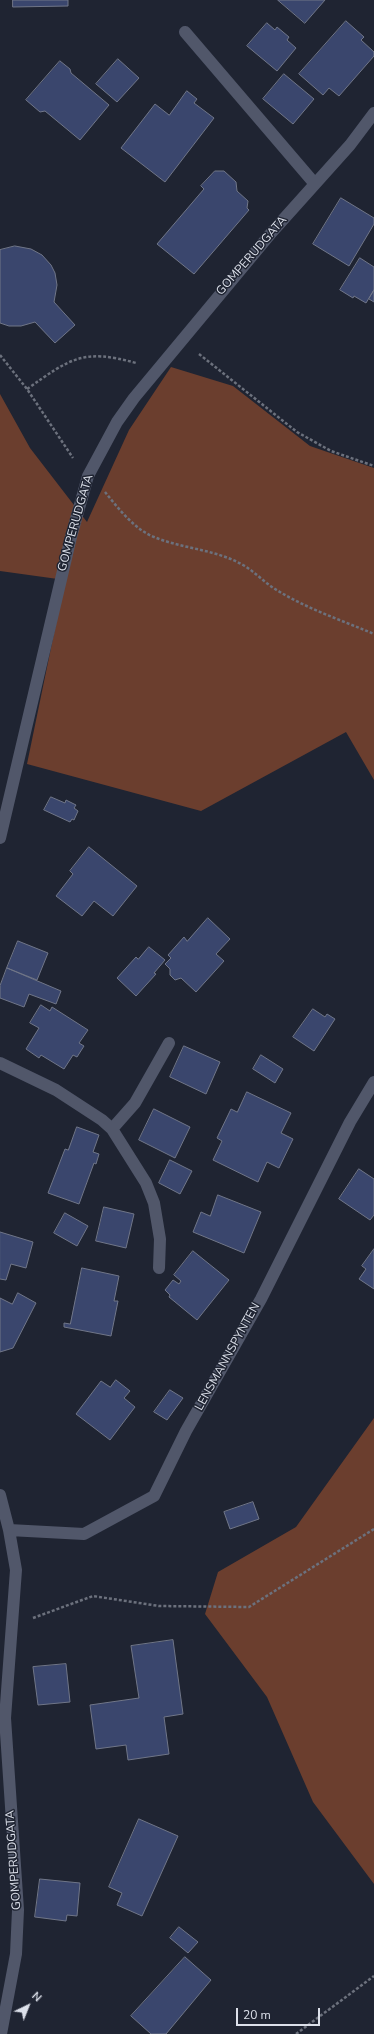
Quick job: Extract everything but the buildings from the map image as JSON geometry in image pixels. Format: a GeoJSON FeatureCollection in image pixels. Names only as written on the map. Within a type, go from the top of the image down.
{"type":"FeatureCollection","features":[{"type":"Feature","properties":{"kind":"street"},"geometry":{"type":"LineString","coordinates":[[185,32],[315,184]]}},
{"type":"Feature","properties":{"kind":"street","name":"GOMPERUDGATA"},"geometry":{"type":"LineString","coordinates":[[0,838],[71,537],[88,476],[117,422],[157,369],[181,339],[350,145],[374,113]]}},
{"type":"Feature","properties":{"kind":"street"},"geometry":{"type":"LineString","coordinates":[[112,1130],[134,1103],[169,1043]]}},
{"type":"Feature","properties":{"kind":"street"},"geometry":{"type":"LineString","coordinates":[[0,1063],[56,1090],[102,1120],[112,1130],[146,1183],[154,1203],[160,1239],[159,1268]]}},
{"type":"Feature","properties":{"kind":"street","name":"LENSMANNSPYNTEN"},"geometry":{"type":"LineString","coordinates":[[9,1530],[84,1534],[154,1496],[186,1431],[261,1299],[350,1122],[374,1082]]}},
{"type":"Feature","properties":{"kind":"street","name":"GOMPERUDGATA"},"geometry":{"type":"LineString","coordinates":[[0,1495],[9,1530],[16,1570],[5,1718],[18,1910],[16,1954],[1,2034]]}},
{"type":"Feature","properties":{"kind":"path"},"geometry":{"type":"LineString","coordinates":[[181,339],[297,432],[331,451],[374,466]]}},
{"type":"Feature","properties":{"kind":"path"},"geometry":{"type":"LineString","coordinates":[[0,355],[27,389],[71,454],[88,476],[117,508],[138,527],[153,537],[222,555],[244,565],[274,589],[316,610],[374,634]]}},
{"type":"Feature","properties":{"kind":"path"},"geometry":{"type":"LineString","coordinates":[[27,389],[71,360],[87,356],[103,356],[129,361],[157,369]]}},
{"type":"Feature","properties":{"kind":"path"},"geometry":{"type":"LineString","coordinates":[[12,1626],[94,1596],[159,1606],[249,1607],[374,1529]]}},
{"type":"Feature","properties":{"kind":"path"},"geometry":{"type":"LineString","coordinates":[[296,2034],[374,1976]]}},
{"type":"Feature","properties":{"kind":"shaded area"},"geometry":{"type":"Polygon","coordinates":[[[171,367],[233,386],[310,446],[374,468],[374,780],[346,732],[201,811],[27,764],[65,580],[0,571],[0,394],[30,448],[87,522],[129,430],[171,367]]]}},
{"type":"Feature","properties":{"kind":"shaded area"},"geometry":{"type":"Polygon","coordinates":[[[374,1418],[374,1884],[313,1802],[267,1697],[205,1614],[218,1572],[296,1527],[374,1418]]]}}]}
